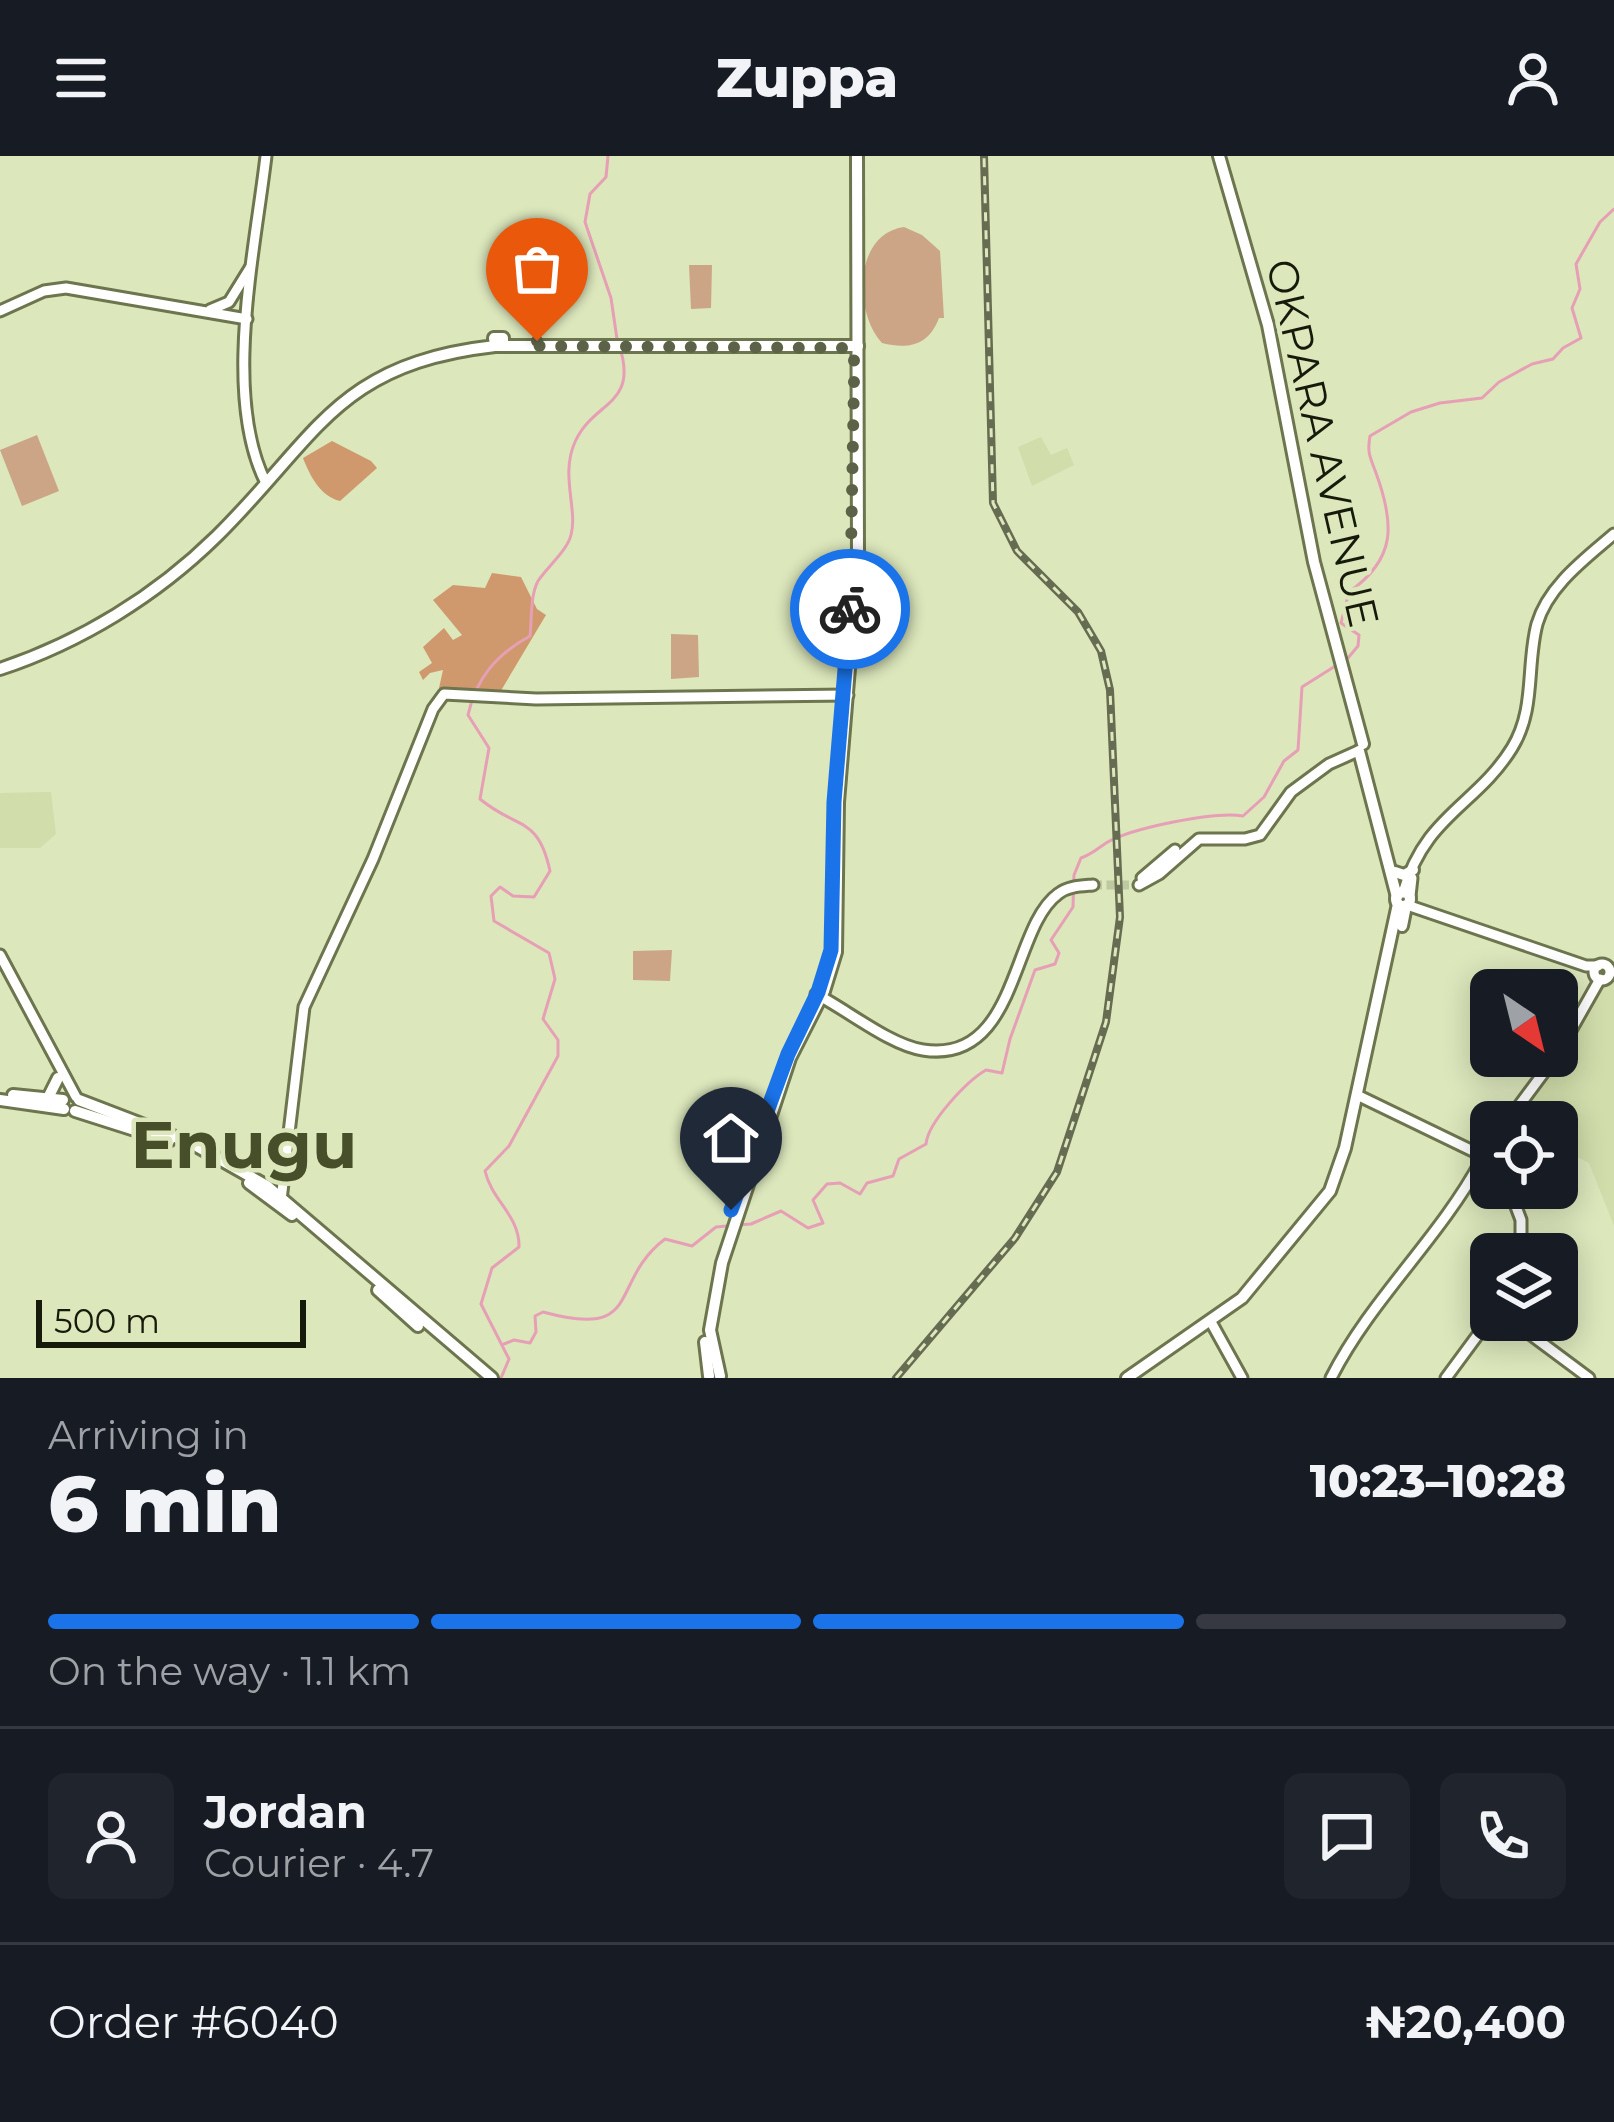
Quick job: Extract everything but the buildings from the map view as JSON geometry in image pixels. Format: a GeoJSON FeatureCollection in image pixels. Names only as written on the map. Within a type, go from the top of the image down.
{"type":"FeatureCollection","features":[{"type":"Feature","properties":{"kind":"main road"},"geometry":{"type":"LineString","coordinates":[[264,480],[253,455],[245,409],[248,316],[266,156]]}},
{"type":"Feature","properties":{"kind":"main road"},"geometry":{"type":"LineString","coordinates":[[711,1377],[704,1317],[730,1226],[790,1058],[836,952],[838,802],[859,541],[852,343],[854,156]]}},
{"type":"Feature","properties":{"kind":"main road","name":"OKPARA AVENUE"},"geometry":{"type":"LineString","coordinates":[[1216,156],[1258,311],[1337,665],[1407,902]]}},
{"type":"Feature","properties":{"kind":"main road"},"geometry":{"type":"LineString","coordinates":[[228,310],[255,258]]}},
{"type":"Feature","properties":{"kind":"main road"},"geometry":{"type":"LineString","coordinates":[[0,311],[44,291],[66,288],[248,316]]}},
{"type":"Feature","properties":{"kind":"main road"},"geometry":{"type":"LineString","coordinates":[[197,310],[228,310]]}},
{"type":"Feature","properties":{"kind":"main road"},"geometry":{"type":"LineString","coordinates":[[0,666],[97,626],[162,579],[211,538],[335,403],[369,376],[404,360],[443,349],[499,343],[852,343]]}},
{"type":"Feature","properties":{"kind":"main road"},"geometry":{"type":"LineString","coordinates":[[1127,1378],[1212,1324],[1260,1283],[1334,1194],[1347,1164],[1413,872],[1431,833],[1498,766],[1519,735],[1530,698],[1536,631],[1549,600],[1568,575],[1614,534]]}},
{"type":"Feature","properties":{"kind":"main road"},"geometry":{"type":"LineString","coordinates":[[275,1197],[286,1178],[304,1007],[446,693],[536,699],[846,695]]}},
{"type":"Feature","properties":{"kind":"main road"},"geometry":{"type":"LineString","coordinates":[[1139,882],[1195,836],[1262,830],[1281,797],[1297,781],[1359,748]]}},
{"type":"Feature","properties":{"kind":"main road","name":"OKPARA AVENUE"},"geometry":{"type":"LineString","coordinates":[[1382,830],[1407,902]]}},
{"type":"Feature","properties":{"kind":"main road"},"geometry":{"type":"LineString","coordinates":[[1395,872],[1413,872]]}},
{"type":"Feature","properties":{"kind":"main road"},"geometry":{"type":"LineString","coordinates":[[820,993],[919,1050],[941,1051],[964,1044],[981,1033],[1003,1003],[1050,901],[1074,884],[1093,882]]}},
{"type":"Feature","properties":{"kind":"main road"},"geometry":{"type":"LineString","coordinates":[[1407,902],[1601,967],[1578,1018]]}},
{"type":"Feature","properties":{"kind":"main road"},"geometry":{"type":"LineString","coordinates":[[0,956],[70,1103]]}},
{"type":"Feature","properties":{"kind":"main road"},"geometry":{"type":"LineString","coordinates":[[0,967],[70,1103]]}},
{"type":"Feature","properties":{"kind":"main road"},"geometry":{"type":"LineString","coordinates":[[48,1098],[58,1078]]}},
{"type":"Feature","properties":{"kind":"main road"},"geometry":{"type":"LineString","coordinates":[[0,1097],[70,1103]]}},
{"type":"Feature","properties":{"kind":"main road"},"geometry":{"type":"LineString","coordinates":[[0,1097],[70,1103],[188,1148],[275,1197],[491,1377]]}},
{"type":"Feature","properties":{"kind":"main road"},"geometry":{"type":"LineString","coordinates":[[1359,1099],[1470,1152]]}},
{"type":"Feature","properties":{"kind":"main road"},"geometry":{"type":"LineString","coordinates":[[1331,1378],[1360,1328],[1470,1181]]}},
{"type":"Feature","properties":{"kind":"main road"},"geometry":{"type":"LineString","coordinates":[[275,1197],[482,1378]]}},
{"type":"Feature","properties":{"kind":"main road"},"geometry":{"type":"LineString","coordinates":[[711,1377],[712,1291]]}},
{"type":"Feature","properties":{"kind":"main road"},"geometry":{"type":"LineString","coordinates":[[1212,1324],[1242,1377]]}},
{"type":"Feature","properties":{"kind":"main road"},"geometry":{"type":"LineString","coordinates":[[1446,1378],[1473,1341]]}},
{"type":"Feature","properties":{"kind":"main road"},"geometry":{"type":"LineString","coordinates":[[1539,1341],[1589,1378]]}},
{"type":"Feature","properties":{"kind":"main road"},"geometry":{"type":"LineString","coordinates":[[1137,1378],[1157,1361]]}},
{"type":"Feature","properties":{"kind":"shaded area"},"geometry":{"type":"Polygon","coordinates":[[[904,227],[940,251],[944,318],[939,318],[923,340],[900,346],[882,343],[873,330],[866,313],[863,276],[875,244],[904,227]]]}},
{"type":"Feature","properties":{"kind":"shaded area"},"geometry":{"type":"Polygon","coordinates":[[[689,265],[712,265],[711,308],[691,309],[689,265]]]}},
{"type":"Feature","properties":{"kind":"shaded area"},"geometry":{"type":"Polygon","coordinates":[[[37,435],[59,491],[22,506],[0,450],[37,435]]]}},
{"type":"Feature","properties":{"kind":"shaded area"},"geometry":{"type":"Polygon","coordinates":[[[1041,437],[1051,455],[1067,448],[1074,465],[1032,486],[1018,447],[1041,437]]]}},
{"type":"Feature","properties":{"kind":"shaded area"},"geometry":{"type":"Polygon","coordinates":[[[332,441],[377,468],[340,501],[321,490],[303,458],[332,441]]]}},
{"type":"Feature","properties":{"kind":"shaded area"},"geometry":{"type":"Polygon","coordinates":[[[492,573],[521,577],[537,609],[546,615],[499,694],[439,688],[443,670],[423,680],[419,672],[432,663],[423,647],[444,628],[453,640],[462,635],[433,600],[453,585],[485,588],[492,573]]]}},
{"type":"Feature","properties":{"kind":"shaded area"},"geometry":{"type":"Polygon","coordinates":[[[671,634],[698,635],[699,677],[671,679],[671,634]]]}},
{"type":"Feature","properties":{"kind":"shaded area"},"geometry":{"type":"Polygon","coordinates":[[[51,792],[56,834],[40,848],[0,848],[0,793],[51,792]]]}},
{"type":"Feature","properties":{"kind":"shaded area"},"geometry":{"type":"Polygon","coordinates":[[[672,950],[670,981],[633,980],[633,951],[672,950]]]}},
{"type":"Feature","properties":{"kind":"shaded area"},"geometry":{"type":"Polygon","coordinates":[[[1614,981],[1614,1226],[1589,1163],[1578,1158],[1578,1101],[1527,1101],[1544,1077],[1578,1077],[1578,1028],[1601,983],[1614,981]]]}},
{"type":"Feature","properties":{"kind":"waterway"},"geometry":{"type":"LineString","coordinates":[[608,156],[606,177],[590,194],[585,222],[611,298],[617,339]]}},
{"type":"Feature","properties":{"kind":"waterway"},"geometry":{"type":"LineString","coordinates":[[737,1225],[781,1211],[808,1228],[823,1223],[813,1200],[827,1184],[840,1183],[860,1194],[867,1183],[893,1176],[899,1159],[926,1144],[941,1114],[969,1083],[986,1070],[1002,1073],[1035,970],[1055,964],[1059,953],[1051,940],[1073,907],[1074,875],[1081,858],[1118,837],[1153,827],[1194,818],[1243,816],[1264,797],[1284,761],[1298,750],[1302,687],[1348,658],[1358,646],[1359,635],[1341,623],[1349,592],[1383,554],[1388,525],[1370,455],[1370,436],[1411,412],[1482,398],[1499,382],[1532,364],[1553,359],[1581,338],[1572,308],[1580,289],[1576,264],[1600,222],[1614,209]]}},
{"type":"Feature","properties":{"kind":"waterway"},"geometry":{"type":"LineString","coordinates":[[501,1378],[509,1359],[481,1304],[492,1268],[519,1247],[515,1226],[485,1171],[509,1146],[558,1056],[558,1040],[543,1019],[555,979],[549,953],[494,921],[491,896],[500,887],[513,896],[534,897],[550,871],[532,832],[480,799],[489,748],[468,715],[490,668],[530,636],[535,587],[571,535],[571,454],[583,429],[618,392],[624,367],[620,348]]}},
{"type":"Feature","properties":{"kind":"waterway"},"geometry":{"type":"LineString","coordinates":[[504,1344],[514,1340],[530,1343],[536,1332],[535,1316],[543,1312],[575,1319],[611,1313],[636,1272],[665,1239],[692,1246],[716,1227],[727,1226]]}},
{"type":"Feature","properties":{"kind":"tunnel"},"geometry":{"type":"LineString","coordinates":[[1093,885],[1139,885]]}},
{"type":"Feature","properties":{"kind":"railway"},"geometry":{"type":"LineString","coordinates":[[896,1378],[1015,1238],[1057,1172],[1106,1022],[1120,917],[1110,690],[1101,651],[1078,612],[1017,551],[993,503],[984,156]]}},
{"type":"Feature","properties":{"kind":"way so far"},"geometry":{"type":"LineString","coordinates":[[537,341],[530,341],[530,346],[850,348],[854,354],[850,609]]}},
{"type":"Feature","properties":{"kind":"district","name":"Enugu"},"geometry":{"type":"Point","coordinates":[244,1144]}},
{"type":"Feature","properties":{"kind":"route"},"geometry":{"type":"LineString","coordinates":[[731,1210],[831,950],[834,802],[850,609]]}}]}
